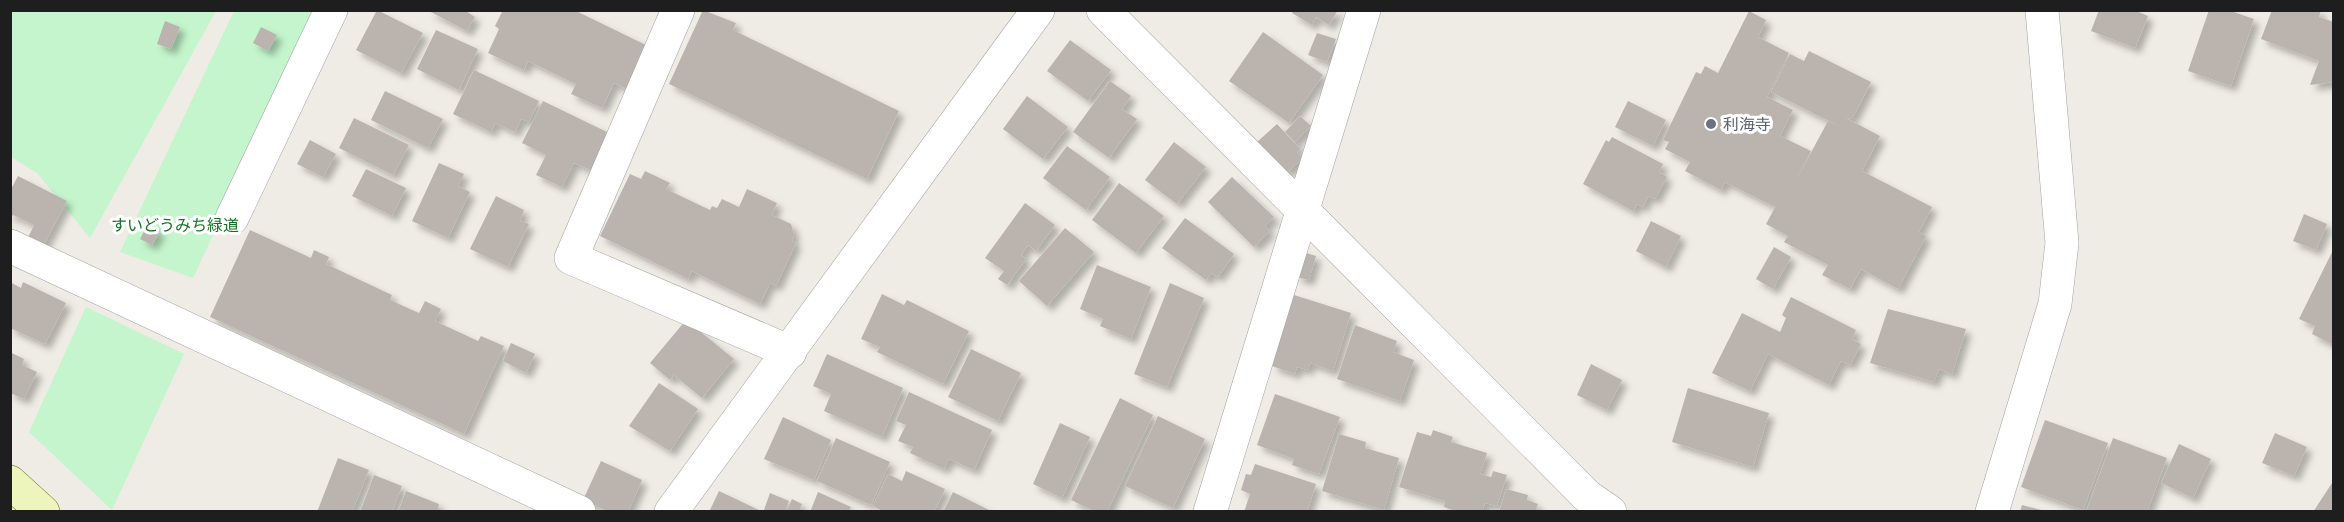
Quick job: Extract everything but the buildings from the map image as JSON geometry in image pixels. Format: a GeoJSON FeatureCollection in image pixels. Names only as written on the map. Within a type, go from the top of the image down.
{"type":"FeatureCollection","features":[{"type":"Feature","properties":{"kind":"street"},"geometry":{"type":"LineString","coordinates":[[232,218],[331,10]]}},
{"type":"Feature","properties":{"kind":"street"},"geometry":{"type":"LineString","coordinates":[[678,10],[571,258],[790,352]]}},
{"type":"Feature","properties":{"kind":"street"},"geometry":{"type":"LineString","coordinates":[[671,512],[1038,10]]}},
{"type":"Feature","properties":{"kind":"street"},"geometry":{"type":"LineString","coordinates":[[1103,10],[1593,506]]}},
{"type":"Feature","properties":{"kind":"street"},"geometry":{"type":"LineString","coordinates":[[1210,512],[1364,10]]}},
{"type":"Feature","properties":{"kind":"street"},"geometry":{"type":"LineString","coordinates":[[1992,512],[2055,304],[2062,243],[2042,10]]}},
{"type":"Feature","properties":{"kind":"street"},"geometry":{"type":"LineString","coordinates":[[10,246],[579,512]]}},
{"type":"Feature","properties":{"kind":"street"},"geometry":{"type":"LineString","coordinates":[[10,482],[43,512]]}},
{"type":"Feature","properties":{"kind":"green space"},"geometry":{"type":"Polygon","coordinates":[[[10,11],[216,11],[90,238],[37,173],[11,157],[10,11]]]}},
{"type":"Feature","properties":{"kind":"green space","name":"すいどうみち緑道"},"geometry":{"type":"Polygon","coordinates":[[[234,11],[318,11],[193,278],[120,252],[234,11]]]}},
{"type":"Feature","properties":{"kind":"green space"},"geometry":{"type":"Polygon","coordinates":[[[86,307],[184,354],[112,510],[29,432],[86,307]]]}},
{"type":"Feature","properties":{"kind":"place","name":"利海寺"},"geometry":{"type":"Point","coordinates":[1711,124]}}]}
